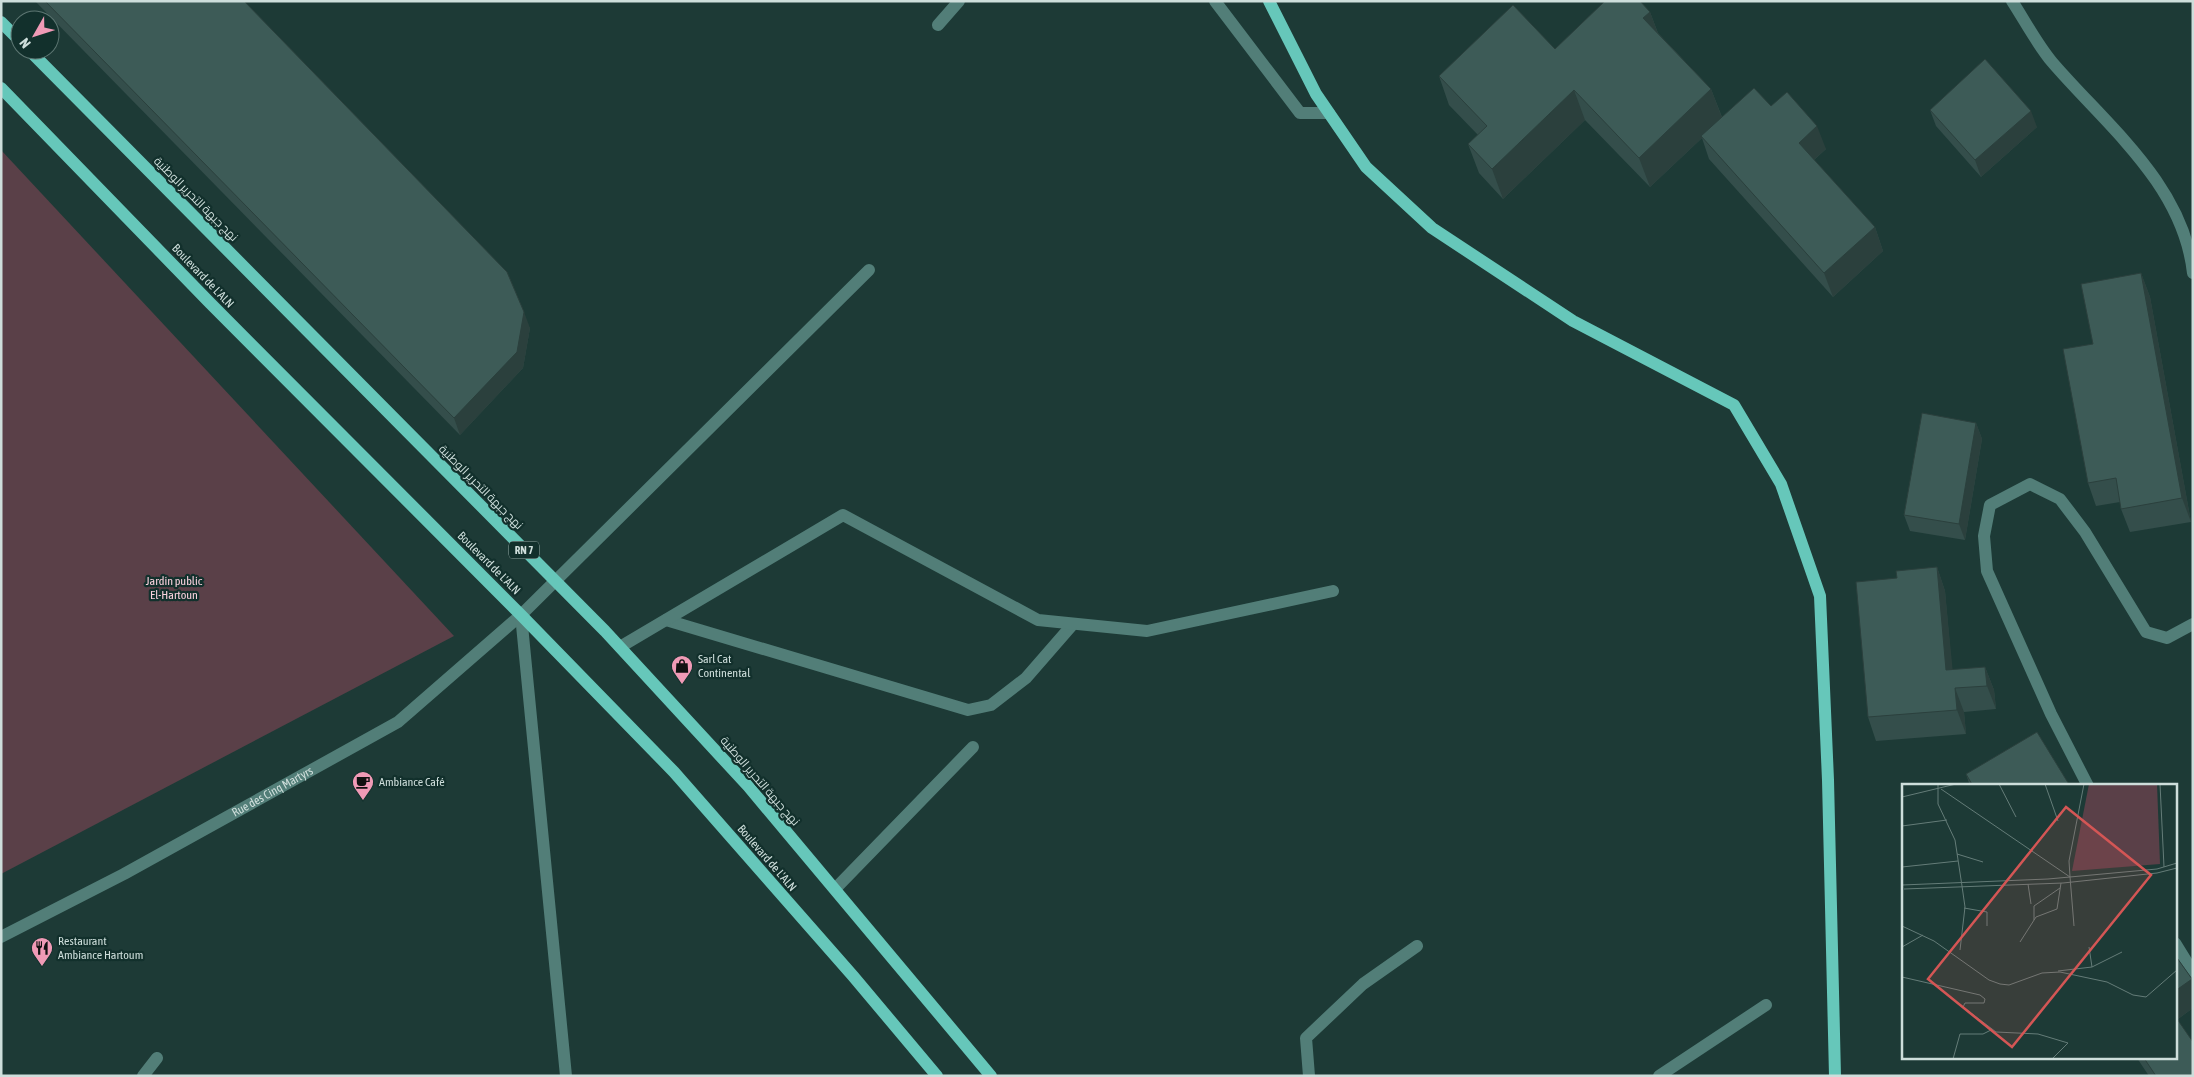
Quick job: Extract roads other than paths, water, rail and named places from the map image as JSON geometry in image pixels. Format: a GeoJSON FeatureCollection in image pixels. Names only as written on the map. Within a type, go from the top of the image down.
{"type":"FeatureCollection","features":[{"type":"Feature","properties":{"kind":"main road"},"geometry":{"type":"LineString","coordinates":[[1269,1],[1316,94],[1366,167],[1432,228],[1573,321],[1734,405],[1781,484],[1820,596],[1828,780],[1835,1076]]}},
{"type":"Feature","properties":{"kind":"main road"},"geometry":{"type":"LineString","coordinates":[[1,22],[10,31]]}},
{"type":"Feature","properties":{"kind":"main road","name":"نهج جبهة التحرير الوطنية"},"geometry":{"type":"LineString","coordinates":[[39,60],[620,648],[748,786],[992,1076]]}},
{"type":"Feature","properties":{"kind":"main road","name":"Boulevard de L'ALN"},"geometry":{"type":"LineString","coordinates":[[1,88],[217,310],[521,615],[674,772],[853,976],[937,1076]]}},
{"type":"Feature","properties":{"kind":"street"},"geometry":{"type":"LineString","coordinates":[[938,25],[959,1]]}},
{"type":"Feature","properties":{"kind":"street"},"geometry":{"type":"LineString","coordinates":[[1215,1],[1300,113],[1329,112]]}},
{"type":"Feature","properties":{"kind":"street"},"geometry":{"type":"LineString","coordinates":[[2012,1],[2050,60],[2143,162],[2178,218],[2193,273]]}},
{"type":"Feature","properties":{"kind":"street","name":"Rue des Cinq Martyrs"},"geometry":{"type":"LineString","coordinates":[[1,938],[124,874],[398,722],[521,615],[869,270]]}},
{"type":"Feature","properties":{"kind":"street"},"geometry":{"type":"LineString","coordinates":[[2087,784],[2051,714],[1987,571],[1984,536],[1990,505],[2030,484],[2060,498],[2085,532],[2146,632],[2168,638],[2193,624]]}},
{"type":"Feature","properties":{"kind":"street"},"geometry":{"type":"LineString","coordinates":[[620,648],[843,515],[1038,620],[1147,631],[1333,591]]}},
{"type":"Feature","properties":{"kind":"street"},"geometry":{"type":"LineString","coordinates":[[521,615],[566,1076]]}},
{"type":"Feature","properties":{"kind":"street"},"geometry":{"type":"LineString","coordinates":[[666,620],[968,710],[991,705],[1026,678],[1073,624]]}},
{"type":"Feature","properties":{"kind":"street"},"geometry":{"type":"LineString","coordinates":[[835,889],[973,747]]}},
{"type":"Feature","properties":{"kind":"street"},"geometry":{"type":"LineString","coordinates":[[2176,945],[2193,972]]}},
{"type":"Feature","properties":{"kind":"street"},"geometry":{"type":"LineString","coordinates":[[1309,1076],[1306,1038],[1363,984],[1417,946]]}},
{"type":"Feature","properties":{"kind":"street"},"geometry":{"type":"LineString","coordinates":[[1658,1076],[1766,1005]]}},
{"type":"Feature","properties":{"kind":"street"},"geometry":{"type":"LineString","coordinates":[[143,1076],[157,1058]]}},
{"type":"Feature","properties":{"kind":"place","name":"Sarl Cat Continental"},"geometry":{"type":"Point","coordinates":[682,685]}},
{"type":"Feature","properties":{"kind":"place","name":"Ambiance Café"},"geometry":{"type":"Point","coordinates":[363,801]}},
{"type":"Feature","properties":{"kind":"place","name":"Restaurant Ambiance Hartoum"},"geometry":{"type":"Point","coordinates":[42,967]}},
{"type":"Feature","properties":{"kind":"park label","name":"Jardin public El-Hartoun"},"geometry":{"type":"Point","coordinates":[174,588]}}]}
